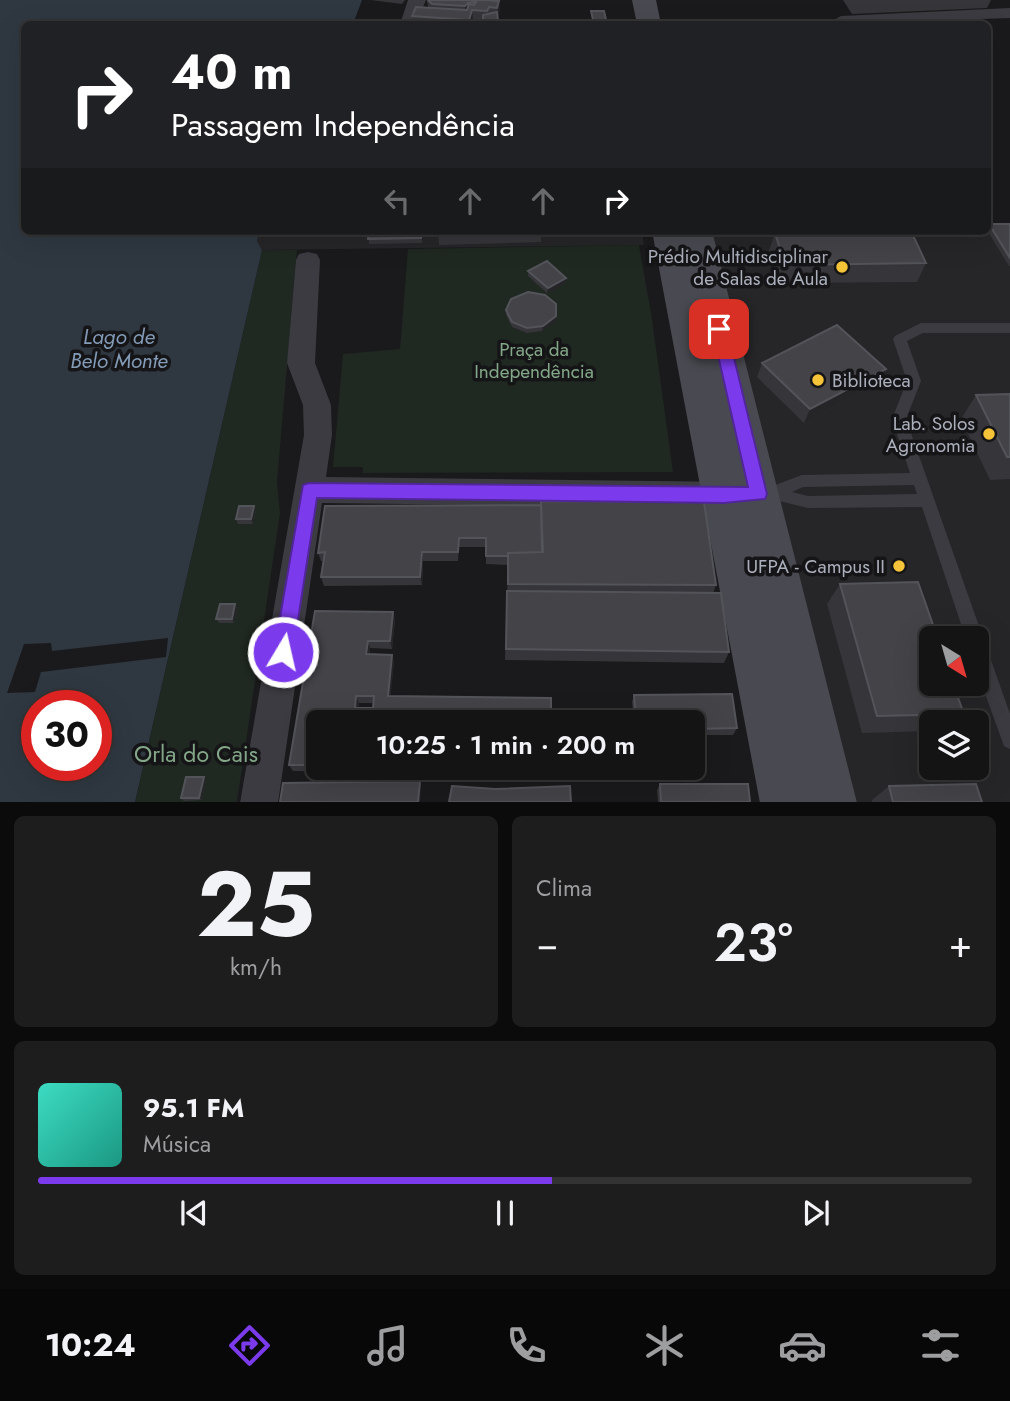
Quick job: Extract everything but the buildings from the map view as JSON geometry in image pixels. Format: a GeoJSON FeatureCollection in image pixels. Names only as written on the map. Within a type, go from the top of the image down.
{"type":"FeatureCollection","features":[{"type":"Feature","properties":{"kind":"street"},"geometry":{"type":"LineString","coordinates":[[409,21],[417,0]]}},
{"type":"Feature","properties":{"kind":"street"},"geometry":{"type":"LineString","coordinates":[[621,0],[626,21]]}},
{"type":"Feature","properties":{"kind":"street"},"geometry":{"type":"LineString","coordinates":[[643,0],[648,21]]}},
{"type":"Feature","properties":{"kind":"street"},"geometry":{"type":"LineString","coordinates":[[833,0],[840,21]]}},
{"type":"Feature","properties":{"kind":"street"},"geometry":{"type":"LineString","coordinates":[[875,21],[1010,13]]}},
{"type":"Feature","properties":{"kind":"street"},"geometry":{"type":"LineString","coordinates":[[669,235],[683,316],[751,494],[786,802]]}},
{"type":"Feature","properties":{"kind":"street"},"geometry":{"type":"LineString","coordinates":[[697,235],[751,494],[831,802]]}},
{"type":"Feature","properties":{"kind":"street"},"geometry":{"type":"LineString","coordinates":[[259,802],[318,435],[317,405],[301,363],[308,260]]}},
{"type":"Feature","properties":{"kind":"street"},"geometry":{"type":"LineString","coordinates":[[309,490],[751,494]]}},
{"type":"Feature","properties":{"kind":"lane"},"geometry":{"type":"LineString","coordinates":[[971,626],[899,419],[914,381],[900,339],[921,328],[1010,328]]}},
{"type":"Feature","properties":{"kind":"lane"},"geometry":{"type":"LineString","coordinates":[[751,494],[802,481],[920,479]]}},
{"type":"Feature","properties":{"kind":"lane"},"geometry":{"type":"LineString","coordinates":[[751,494],[808,502],[927,500]]}},
{"type":"Feature","properties":{"kind":"lane"},"geometry":{"type":"LineString","coordinates":[[989,679],[1010,740]]}},
{"type":"Feature","properties":{"kind":"shaded area","name":"UFPA - Campus II"},"geometry":{"type":"Polygon","coordinates":[[[1010,224],[1010,802],[845,802],[712,235],[991,235],[991,225],[1010,224]]]}},
{"type":"Feature","properties":{"kind":"shaded area"},"geometry":{"type":"Polygon","coordinates":[[[258,235],[643,235],[644,245],[262,250],[257,241],[258,235]]]}},
{"type":"Feature","properties":{"kind":"green space","name":"Praça da Independência"},"geometry":{"type":"Polygon","coordinates":[[[639,245],[673,472],[363,473],[363,467],[333,467],[343,354],[400,349],[408,249],[639,245]]]}},
{"type":"Feature","properties":{"kind":"green space","name":"Orla do Cais"},"geometry":{"type":"Polygon","coordinates":[[[262,250],[297,250],[277,482],[280,513],[237,802],[135,802],[262,250]]]}},
{"type":"Feature","properties":{"kind":"water","name":"Lago de Belo Monte"},"geometry":{"type":"Polygon","coordinates":[[[0,0],[362,0],[354,21],[21,21],[21,235],[258,235],[257,241],[262,250],[135,802],[0,802],[0,0]]]}},
{"type":"Feature","properties":{"kind":"pier"},"geometry":{"type":"Polygon","coordinates":[[[168,638],[166,657],[41,672],[36,690],[7,693],[24,644],[51,643],[52,651],[168,638]]]}},
{"type":"Feature","properties":{"kind":"place","name":"Prédio Multidisciplinar de Salas de Aula"},"geometry":{"type":"Point","coordinates":[842,267]}},
{"type":"Feature","properties":{"kind":"place","name":"Biblioteca"},"geometry":{"type":"Point","coordinates":[818,380]}},
{"type":"Feature","properties":{"kind":"place","name":"Lab. Solos Agronomia"},"geometry":{"type":"Point","coordinates":[989,434]}},
{"type":"Feature","properties":{"kind":"place","name":"UFPA - Campus II"},"geometry":{"type":"Point","coordinates":[899,566]}},
{"type":"Feature","properties":{"kind":"route"},"geometry":{"type":"LineString","coordinates":[[283,652],[309,490],[724,496],[758,494],[719,329]]}}]}
